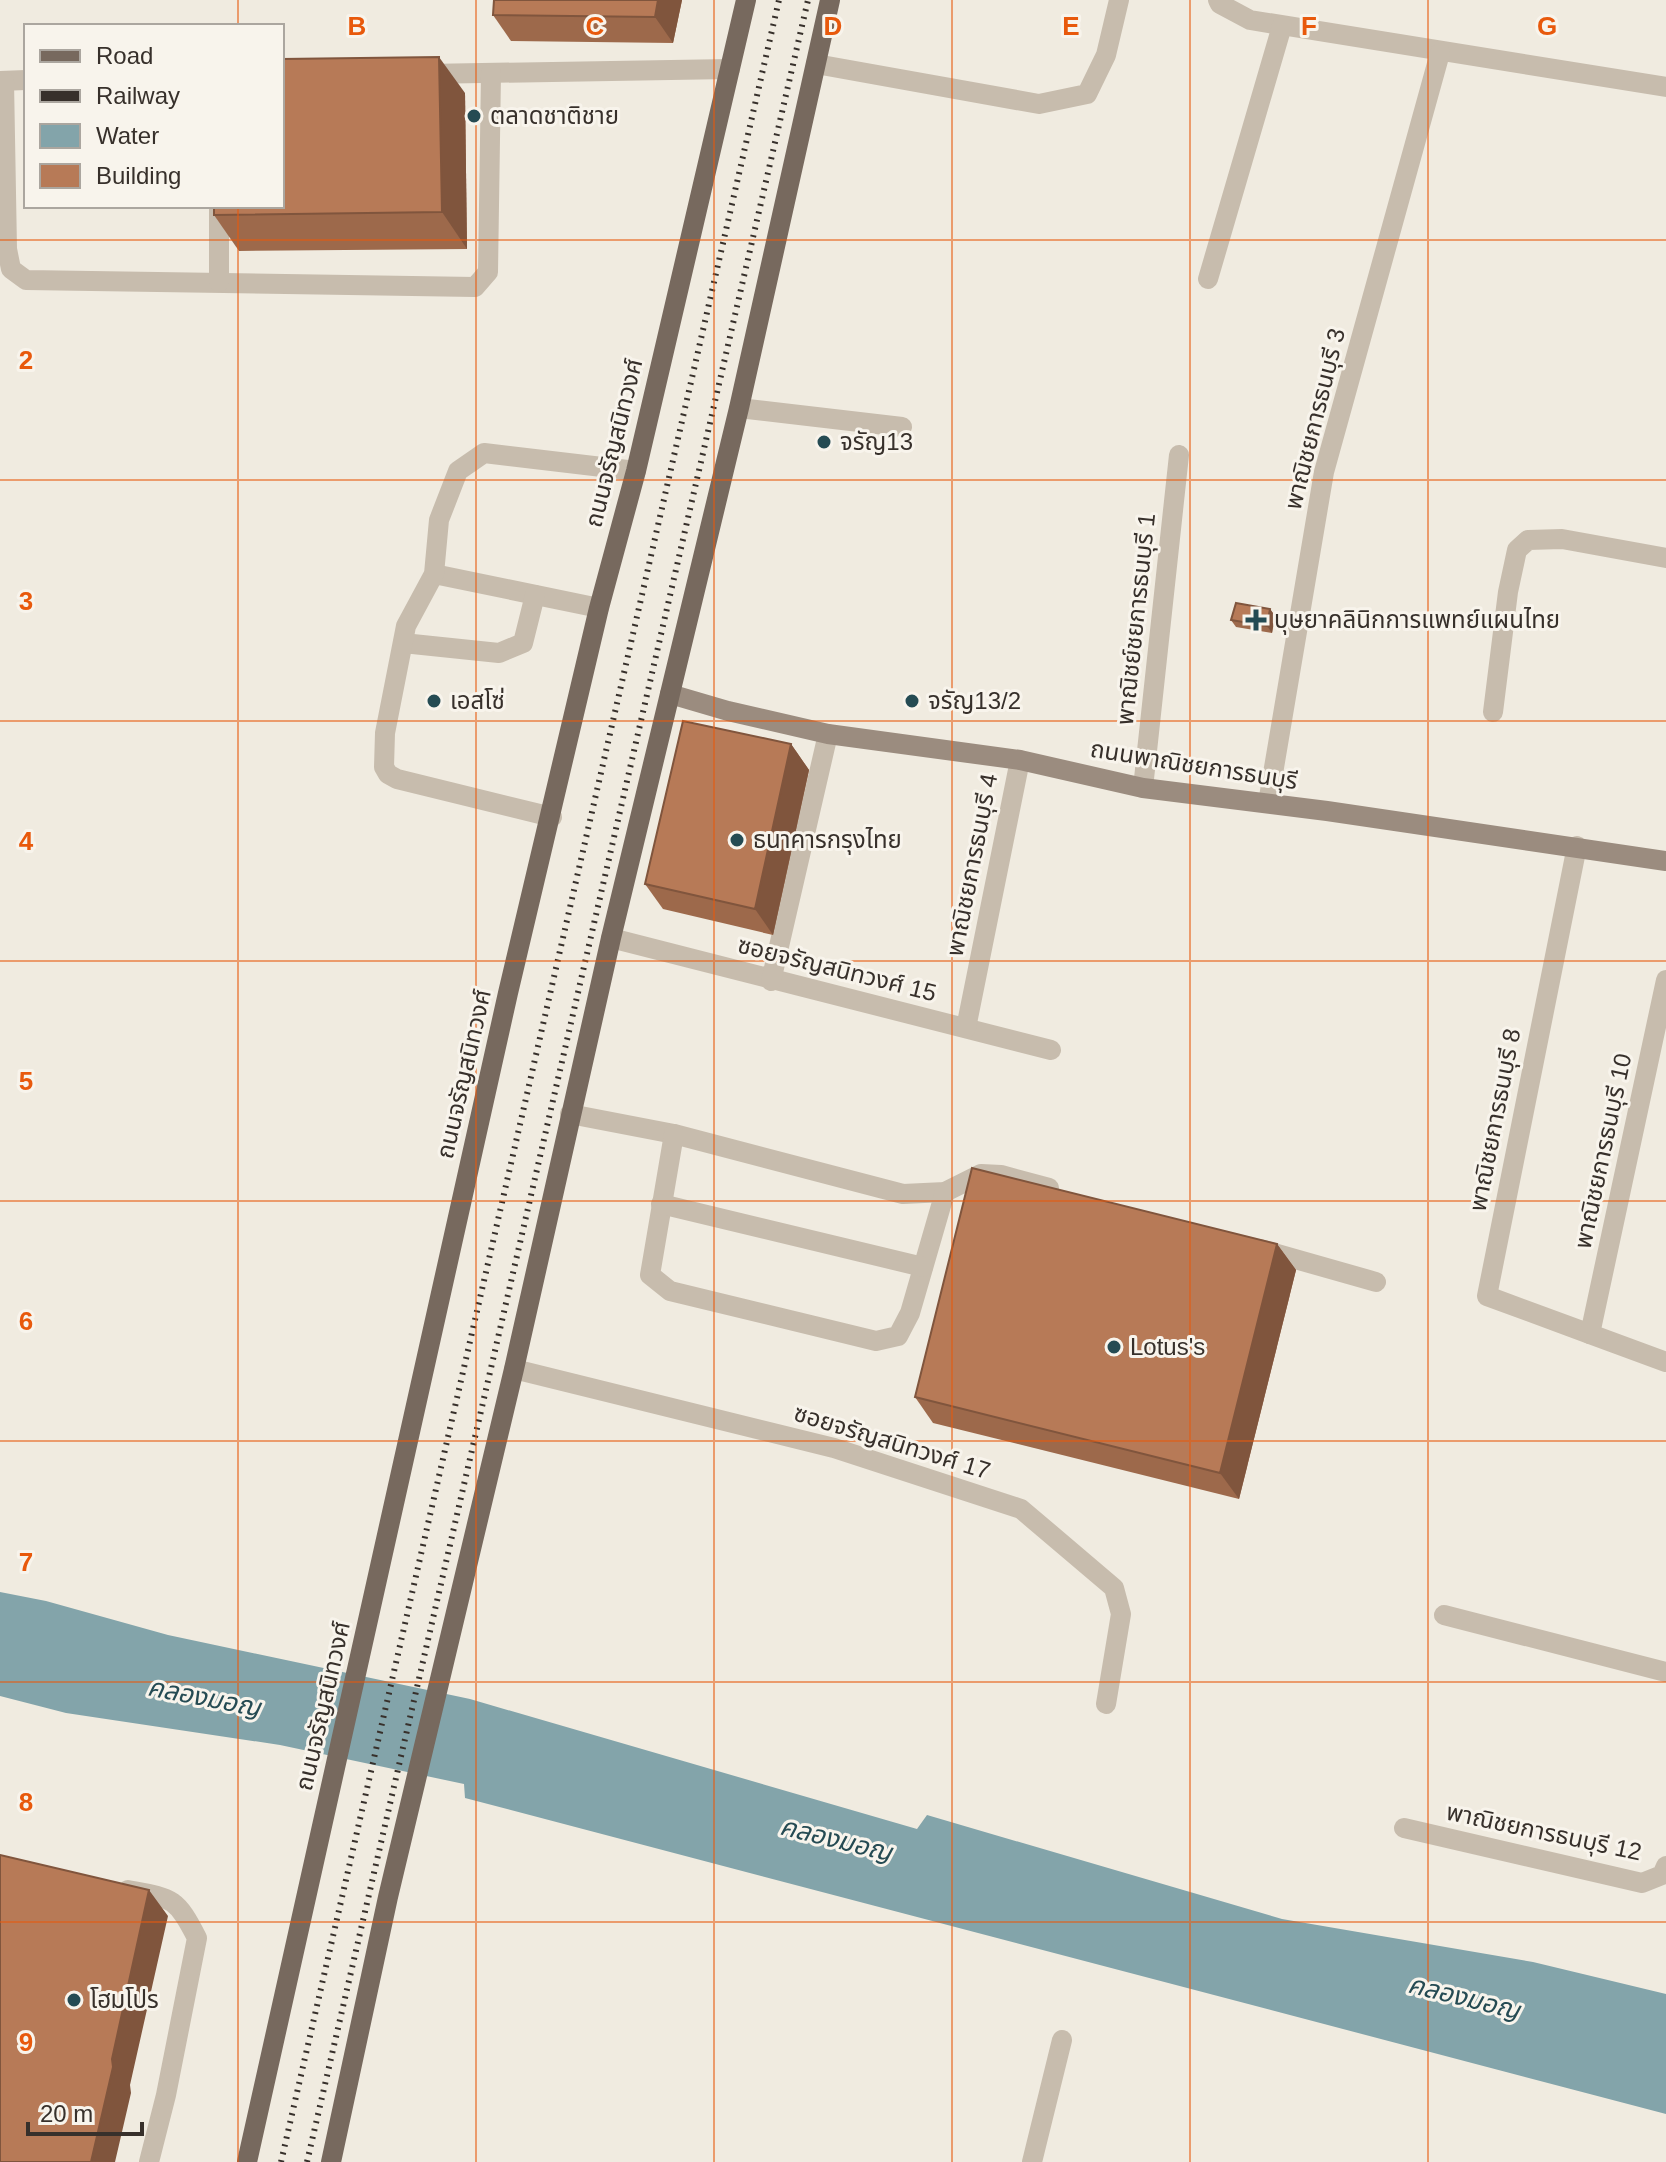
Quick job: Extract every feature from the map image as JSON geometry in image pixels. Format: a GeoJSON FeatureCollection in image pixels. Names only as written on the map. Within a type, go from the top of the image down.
{"type":"FeatureCollection","features":[{"type":"Feature","properties":{"kind":"main road","name":"ถนนจรัญสนิทวงศ์"},"geometry":{"type":"LineString","coordinates":[[247,2162],[508,993],[599,608],[636,471],[746,0]]}},
{"type":"Feature","properties":{"kind":"main road"},"geometry":{"type":"LineString","coordinates":[[331,2162],[388,1897],[514,1369],[611,938],[739,408],[830,0]]}},
{"type":"Feature","properties":{"kind":"main road","name":"ถนนพาณิชยการธนบุรี"},"geometry":{"type":"LineString","coordinates":[[670,694],[828,734],[1020,760],[1143,788],[1577,846],[1666,861]]}},
{"type":"Feature","properties":{"kind":"street"},"geometry":{"type":"LineString","coordinates":[[816,64],[1039,104],[1087,94],[1106,55],[1119,0]]}},
{"type":"Feature","properties":{"kind":"street"},"geometry":{"type":"LineString","coordinates":[[1218,0],[1250,20],[1666,87]]}},
{"type":"Feature","properties":{"kind":"street"},"geometry":{"type":"LineString","coordinates":[[1208,279],[1282,26]]}},
{"type":"Feature","properties":{"kind":"street","name":"พาณิชยการธนบุรี 3"},"geometry":{"type":"LineString","coordinates":[[1268,803],[1324,472],[1440,53]]}},
{"type":"Feature","properties":{"kind":"street"},"geometry":{"type":"LineString","coordinates":[[401,74],[730,69]]}},
{"type":"Feature","properties":{"kind":"street"},"geometry":{"type":"LineString","coordinates":[[24,80],[2,81],[7,249],[11,269],[26,280],[475,287],[488,272],[491,73]]}},
{"type":"Feature","properties":{"kind":"street"},"geometry":{"type":"LineString","coordinates":[[219,208],[219,282]]}},
{"type":"Feature","properties":{"kind":"street"},"geometry":{"type":"LineString","coordinates":[[739,408],[902,427]]}},
{"type":"Feature","properties":{"kind":"street"},"geometry":{"type":"LineString","coordinates":[[552,817],[397,779],[388,774],[384,767],[385,733],[406,626],[434,574],[439,520],[458,471],[484,453],[636,471]]}},
{"type":"Feature","properties":{"kind":"street","name":"พาณิชย์ชยการธนบุรี 1"},"geometry":{"type":"LineString","coordinates":[[1143,788],[1179,455]]}},
{"type":"Feature","properties":{"kind":"street"},"geometry":{"type":"LineString","coordinates":[[1493,712],[1508,592],[1517,550],[1528,540],[1562,539],[1666,558]]}},
{"type":"Feature","properties":{"kind":"street"},"geometry":{"type":"LineString","coordinates":[[434,574],[599,608]]}},
{"type":"Feature","properties":{"kind":"street"},"geometry":{"type":"LineString","coordinates":[[403,643],[499,653],[523,643],[535,595]]}},
{"type":"Feature","properties":{"kind":"street"},"geometry":{"type":"LineString","coordinates":[[771,981],[828,734]]}},
{"type":"Feature","properties":{"kind":"street","name":"พาณิชยการธนบุรี 4"},"geometry":{"type":"LineString","coordinates":[[966,1028],[1020,760]]}},
{"type":"Feature","properties":{"kind":"street","name":"พาณิชยการธนบุรี 8"},"geometry":{"type":"LineString","coordinates":[[1577,846],[1487,1296],[1590,1334]]}},
{"type":"Feature","properties":{"kind":"street","name":"ซอยจรัญสนิทวงศ์ 15"},"geometry":{"type":"LineString","coordinates":[[611,938],[1051,1050]]}},
{"type":"Feature","properties":{"kind":"street","name":"พาณิชยการธนบุรี 10"},"geometry":{"type":"LineString","coordinates":[[1590,1334],[1666,980]]}},
{"type":"Feature","properties":{"kind":"street"},"geometry":{"type":"LineString","coordinates":[[570,1114],[674,1134],[903,1194],[945,1192],[981,1174],[1001,1175],[1061,1192]]}},
{"type":"Feature","properties":{"kind":"street"},"geometry":{"type":"LineString","coordinates":[[674,1134],[650,1275],[670,1291],[876,1341],[898,1336],[910,1313],[945,1192]]}},
{"type":"Feature","properties":{"kind":"street"},"geometry":{"type":"LineString","coordinates":[[661,1204],[923,1267]]}},
{"type":"Feature","properties":{"kind":"street"},"geometry":{"type":"LineString","coordinates":[[1241,1243],[1376,1282]]}},
{"type":"Feature","properties":{"kind":"street"},"geometry":{"type":"LineString","coordinates":[[1590,1334],[1666,1362]]}},
{"type":"Feature","properties":{"kind":"street","name":"ซอยจรัญสนิทวงศ์ 17"},"geometry":{"type":"LineString","coordinates":[[514,1369],[834,1448],[1021,1509],[1114,1588],[1121,1614],[1106,1704]]}},
{"type":"Feature","properties":{"kind":"street"},"geometry":{"type":"LineString","coordinates":[[1444,1615],[1666,1672]]}},
{"type":"Feature","properties":{"kind":"street","name":"พาณิชยการธนบุรี 12"},"geometry":{"type":"LineString","coordinates":[[1404,1828],[1642,1883],[1662,1875],[1666,1866]]}},
{"type":"Feature","properties":{"kind":"street"},"geometry":{"type":"LineString","coordinates":[[107,1886],[169,1898],[186,1917],[197,1938],[166,2095],[149,2162]]}},
{"type":"Feature","properties":{"kind":"street"},"geometry":{"type":"LineString","coordinates":[[1032,2162],[1062,2040]]}},
{"type":"Feature","properties":{"kind":"water","name":"คลองมอญ"},"geometry":{"type":"Polygon","coordinates":[[[0,1592],[46,1601],[168,1635],[470,1699],[917,1829],[927,1815],[1282,1919],[1533,1962],[1666,1994],[1666,2114],[465,1798],[464,1784],[280,1745],[66,1713],[0,1696],[0,1592]]]}},
{"type":"Feature","properties":{"kind":"building"},"geometry":{"type":"Polygon","coordinates":[[[494,0],[658,0],[655,17],[493,15],[494,0]]]}},
{"type":"Feature","properties":{"kind":"building"},"geometry":{"type":"Polygon","coordinates":[[[439,57],[442,212],[214,215],[214,208],[284,208],[284,59],[439,57]]]}},
{"type":"Feature","properties":{"kind":"building"},"geometry":{"type":"Polygon","coordinates":[[[1236,603],[1270,609],[1267,626],[1231,620],[1236,603]]]}},
{"type":"Feature","properties":{"kind":"building","name":"ธนาคารกรุงไทย"},"geometry":{"type":"Polygon","coordinates":[[[683,721],[791,744],[755,909],[645,884],[683,721]]]}},
{"type":"Feature","properties":{"kind":"building","name":"Lotus's"},"geometry":{"type":"Polygon","coordinates":[[[972,1168],[1277,1244],[1220,1473],[915,1397],[972,1168]]]}},
{"type":"Feature","properties":{"kind":"building","name":"โฮมโปร"},"geometry":{"type":"Polygon","coordinates":[[[0,1855],[149,1890],[91,2162],[0,2162],[0,1855]]]}},
{"type":"Feature","properties":{"kind":"railway"},"geometry":{"type":"LineString","coordinates":[[281,2162],[779,0]]}},
{"type":"Feature","properties":{"kind":"railway"},"geometry":{"type":"LineString","coordinates":[[307,2162],[808,0]]}},
{"type":"Feature","properties":{"kind":"place","name":"ตลาดชาติชาย"},"geometry":{"type":"Point","coordinates":[474,116]}},
{"type":"Feature","properties":{"kind":"place","name":"จรัญ13"},"geometry":{"type":"Point","coordinates":[824,442]}},
{"type":"Feature","properties":{"kind":"place","name":"บุษยาคลินิกการแพทย์แผนไทย"},"geometry":{"type":"Point","coordinates":[1256,620]}},
{"type":"Feature","properties":{"kind":"place","name":"เอสโซ่"},"geometry":{"type":"Point","coordinates":[434,701]}},
{"type":"Feature","properties":{"kind":"place","name":"จรัญ13/2"},"geometry":{"type":"Point","coordinates":[912,701]}},
{"type":"Feature","properties":{"kind":"place","name":"ธนาคารกรุงไทย"},"geometry":{"type":"Point","coordinates":[737,840]}},
{"type":"Feature","properties":{"kind":"place","name":"Lotus's"},"geometry":{"type":"Point","coordinates":[1114,1347]}},
{"type":"Feature","properties":{"kind":"place","name":"โฮมโปร"},"geometry":{"type":"Point","coordinates":[74,2000]}}]}
